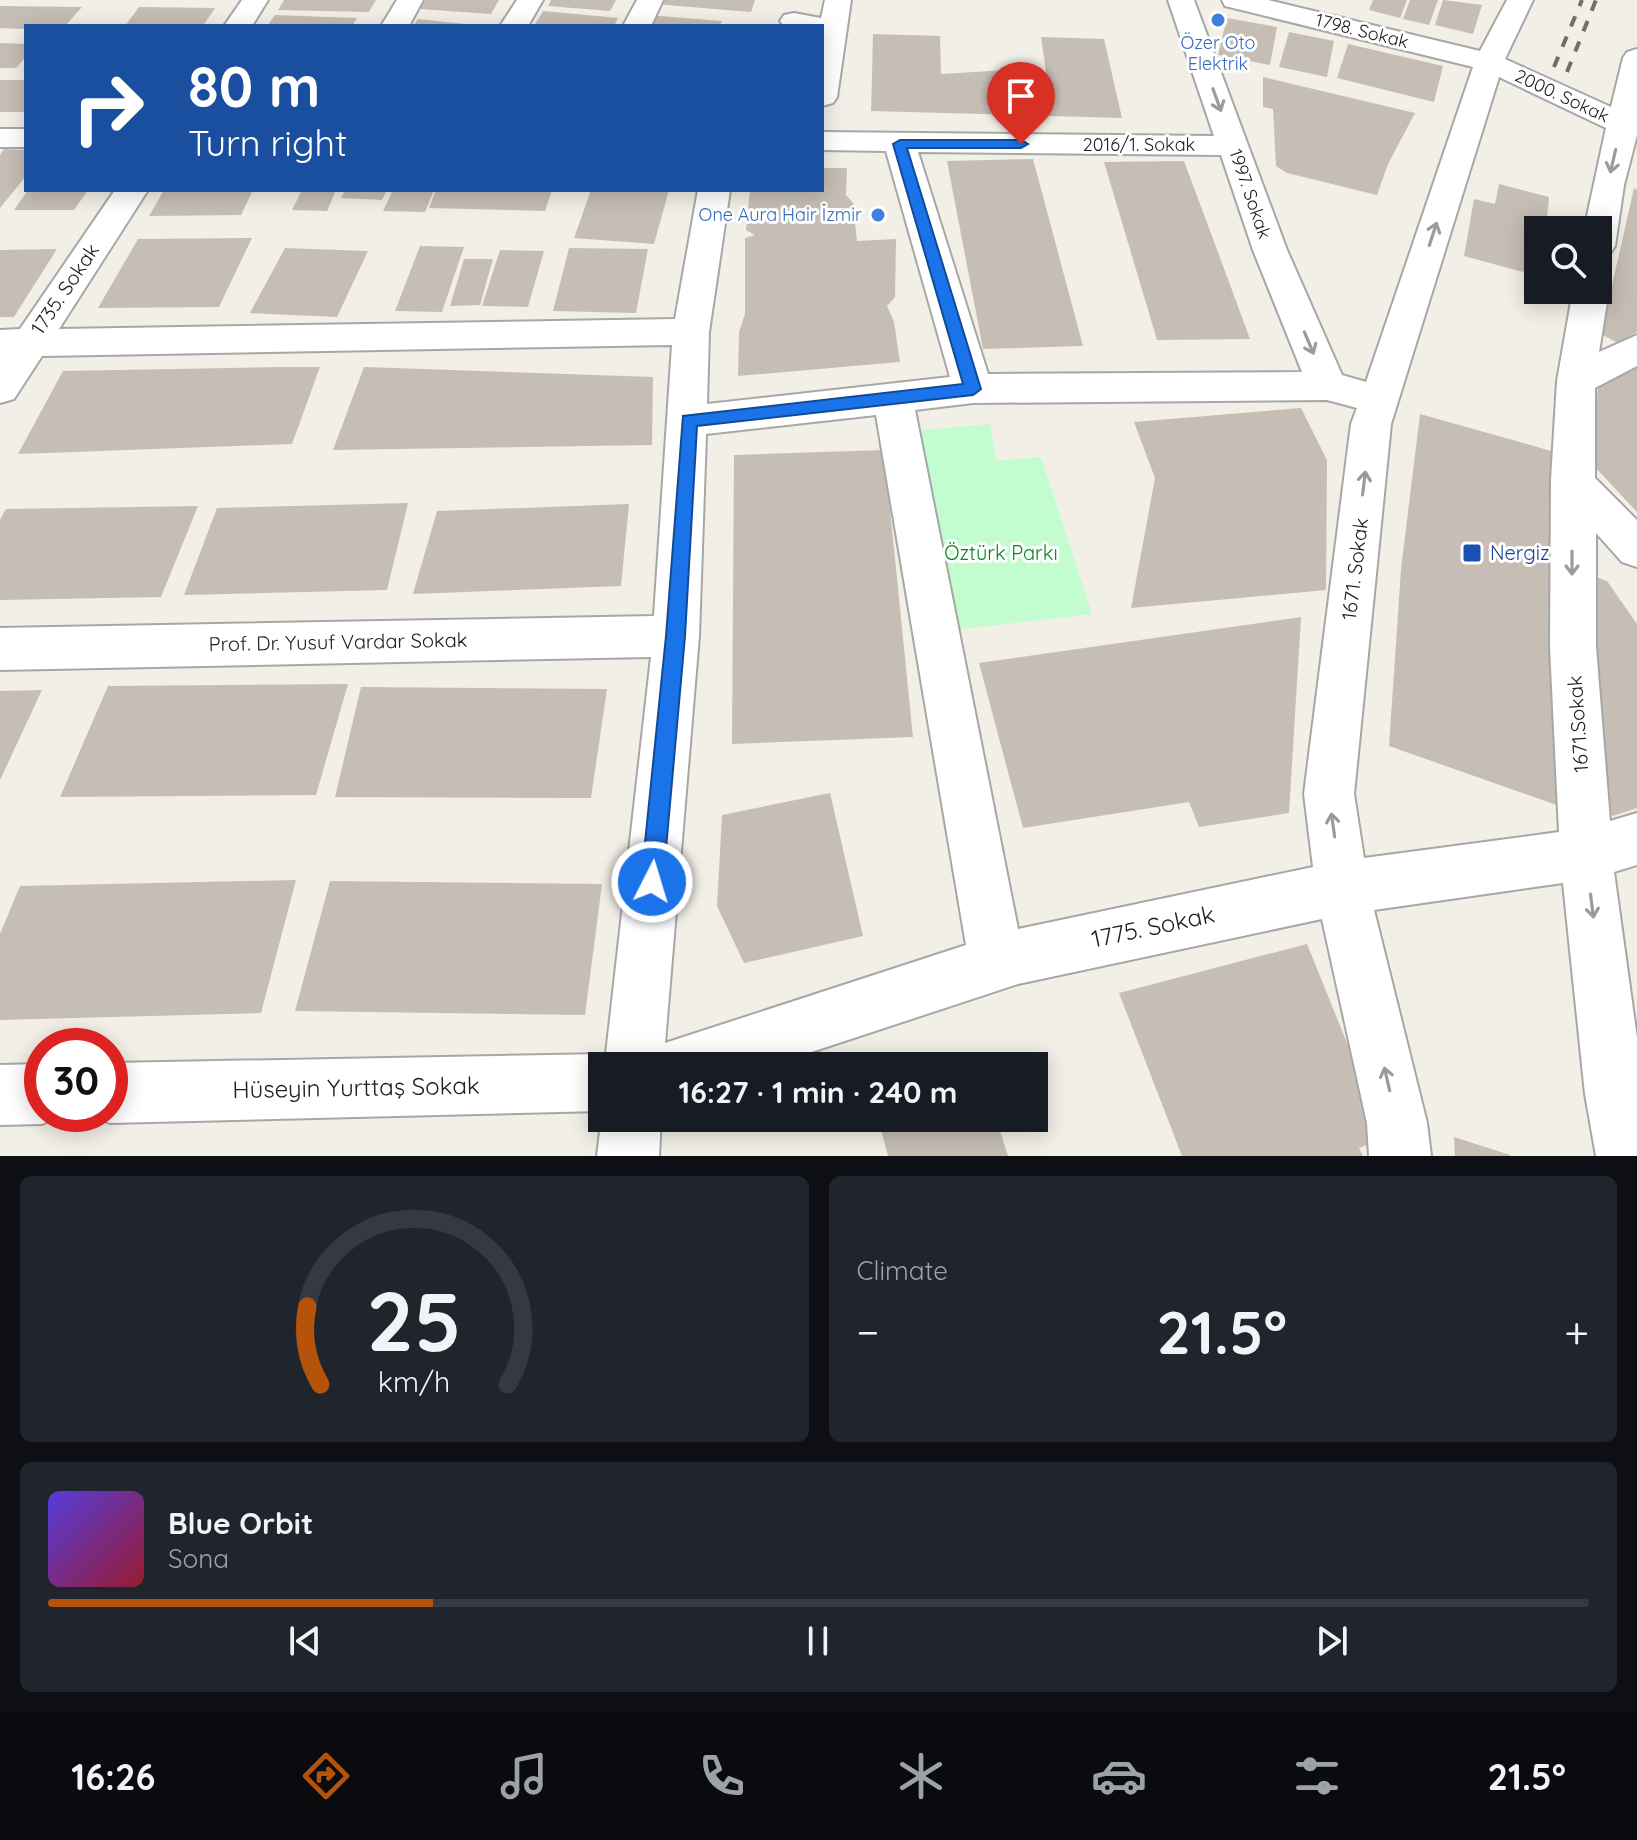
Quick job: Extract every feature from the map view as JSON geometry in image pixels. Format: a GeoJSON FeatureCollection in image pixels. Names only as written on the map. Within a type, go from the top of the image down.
{"type":"FeatureCollection","features":[{"type":"Feature","properties":{"kind":"street"},"geometry":{"type":"LineString","coordinates":[[239,24],[255,0]]}},
{"type":"Feature","properties":{"kind":"street"},"geometry":{"type":"LineString","coordinates":[[396,24],[410,0]]}},
{"type":"Feature","properties":{"kind":"street"},"geometry":{"type":"LineString","coordinates":[[515,24],[530,0]]}},
{"type":"Feature","properties":{"kind":"street"},"geometry":{"type":"LineString","coordinates":[[638,24],[650,0]]}},
{"type":"Feature","properties":{"kind":"street","name":"1997. Sokak"},"geometry":{"type":"LineString","coordinates":[[1181,0],[1270,250],[1327,386]]}},
{"type":"Feature","properties":{"kind":"street","name":"1798. Sokak"},"geometry":{"type":"LineString","coordinates":[[1235,0],[1489,62]]}},
{"type":"Feature","properties":{"kind":"street","name":"1671. Sokak"},"geometry":{"type":"LineString","coordinates":[[1400,1156],[1397,1123],[1342,888],[1329,794],[1371,424],[1489,62],[1520,0]]}},
{"type":"Feature","properties":{"kind":"street"},"geometry":{"type":"LineString","coordinates":[[824,83],[831,33]]}},
{"type":"Feature","properties":{"kind":"street"},"geometry":{"type":"LineString","coordinates":[[1606,216],[1629,125],[1637,58]]}},
{"type":"Feature","properties":{"kind":"street","name":"2000. Sokak"},"geometry":{"type":"LineString","coordinates":[[1489,62],[1629,125]]}},
{"type":"Feature","properties":{"kind":"street"},"geometry":{"type":"LineString","coordinates":[[0,138],[24,138]]}},
{"type":"Feature","properties":{"kind":"street","name":"2016/1. Sokak"},"geometry":{"type":"LineString","coordinates":[[824,141],[1234,146]]}},
{"type":"Feature","properties":{"kind":"street"},"geometry":{"type":"LineString","coordinates":[[900,144],[973,389]]}},
{"type":"Feature","properties":{"kind":"street","name":"1735. Sokak"},"geometry":{"type":"LineString","coordinates":[[0,389],[15,342],[130,192]]}},
{"type":"Feature","properties":{"kind":"street"},"geometry":{"type":"LineString","coordinates":[[635,1052],[676,636],[691,332],[714,192]]}},
{"type":"Feature","properties":{"kind":"street","name":"1671.Sokak"},"geometry":{"type":"LineString","coordinates":[[1589,304],[1576,381],[1572,480],[1573,647],[1586,854],[1615,1094],[1627,1156]]}},
{"type":"Feature","properties":{"kind":"street"},"geometry":{"type":"LineString","coordinates":[[15,342],[691,332]]}},
{"type":"Feature","properties":{"kind":"street"},"geometry":{"type":"LineString","coordinates":[[1576,381],[1637,349]]}},
{"type":"Feature","properties":{"kind":"street"},"geometry":{"type":"LineString","coordinates":[[689,421],[973,389],[1327,386],[1380,400]]}},
{"type":"Feature","properties":{"kind":"street"},"geometry":{"type":"LineString","coordinates":[[893,398],[997,963]]}},
{"type":"Feature","properties":{"kind":"street"},"geometry":{"type":"LineString","coordinates":[[1572,480],[1637,549]]}},
{"type":"Feature","properties":{"kind":"street","name":"Prof. Dr. Yusuf Vardar Sokak"},"geometry":{"type":"LineString","coordinates":[[0,649],[676,636]]}},
{"type":"Feature","properties":{"kind":"street","name":"1775. Sokak"},"geometry":{"type":"LineString","coordinates":[[724,1052],[997,963],[1342,888],[1586,854],[1637,839]]}},
{"type":"Feature","properties":{"kind":"street","name":"Hüseyin Yurttaş Sokak"},"geometry":{"type":"LineString","coordinates":[[128,1093],[588,1082]]}},
{"type":"Feature","properties":{"kind":"street"},"geometry":{"type":"LineString","coordinates":[[0,1095],[24,1094]]}},
{"type":"Feature","properties":{"kind":"street"},"geometry":{"type":"LineString","coordinates":[[628,1156],[630,1132]]}},
{"type":"Feature","properties":{"kind":"green space","name":"Öztürk Parkı"},"geometry":{"type":"Polygon","coordinates":[[[990,424],[997,461],[1041,457],[1092,614],[946,631],[912,431],[990,424]]]}},
{"type":"Feature","properties":{"kind":"building"},"geometry":{"type":"Polygon","coordinates":[[[284,0],[376,0],[369,12],[278,10],[284,0]]]}},
{"type":"Feature","properties":{"kind":"building"},"geometry":{"type":"Polygon","coordinates":[[[426,0],[499,0],[491,14],[419,9],[426,0]]]}},
{"type":"Feature","properties":{"kind":"building"},"geometry":{"type":"Polygon","coordinates":[[[551,0],[616,0],[610,11],[548,6],[551,0]]]}},
{"type":"Feature","properties":{"kind":"building"},"geometry":{"type":"Polygon","coordinates":[[[656,0],[755,0],[751,12],[654,4],[656,0]]]}},
{"type":"Feature","properties":{"kind":"building"},"geometry":{"type":"Polygon","coordinates":[[[1373,0],[1407,0],[1400,18],[1369,10],[1373,0]]]}},
{"type":"Feature","properties":{"kind":"building"},"geometry":{"type":"Polygon","coordinates":[[[1410,0],[1438,0],[1429,25],[1403,19],[1410,0]]]}},
{"type":"Feature","properties":{"kind":"building"},"geometry":{"type":"Polygon","coordinates":[[[1443,0],[1482,5],[1473,34],[1435,25],[1443,0]]]}},
{"type":"Feature","properties":{"kind":"building"},"geometry":{"type":"Polygon","coordinates":[[[0,6],[82,7],[67,24],[24,24],[24,29],[0,28],[0,6]]]}},
{"type":"Feature","properties":{"kind":"building"},"geometry":{"type":"Polygon","coordinates":[[[139,7],[215,8],[204,24],[126,24],[139,7]]]}},
{"type":"Feature","properties":{"kind":"building"},"geometry":{"type":"Polygon","coordinates":[[[543,11],[618,18],[615,24],[535,24],[543,11]]]}},
{"type":"Feature","properties":{"kind":"building"},"geometry":{"type":"Polygon","coordinates":[[[275,15],[357,18],[353,24],[268,24],[275,15]]]}},
{"type":"Feature","properties":{"kind":"building"},"geometry":{"type":"Polygon","coordinates":[[[647,15],[722,21],[721,24],[643,24],[647,15]]]}},
{"type":"Feature","properties":{"kind":"building"},"geometry":{"type":"Polygon","coordinates":[[[1227,18],[1277,27],[1270,65],[1218,55],[1227,18]]]}},
{"type":"Feature","properties":{"kind":"building"},"geometry":{"type":"Polygon","coordinates":[[[418,19],[465,24],[414,24],[418,19]]]}},
{"type":"Feature","properties":{"kind":"building"},"geometry":{"type":"Polygon","coordinates":[[[1289,32],[1334,41],[1327,77],[1279,67],[1289,32]]]}},
{"type":"Feature","properties":{"kind":"building"},"geometry":{"type":"Polygon","coordinates":[[[873,34],[940,36],[941,74],[1007,70],[1008,77],[1047,78],[1041,37],[1104,39],[1122,118],[871,111],[873,34]]]}},
{"type":"Feature","properties":{"kind":"building"},"geometry":{"type":"Polygon","coordinates":[[[0,43],[24,44],[24,59],[16,68],[0,68],[0,43]]]}},
{"type":"Feature","properties":{"kind":"building"},"geometry":{"type":"Polygon","coordinates":[[[1348,44],[1443,66],[1434,102],[1337,78],[1348,44]]]}},
{"type":"Feature","properties":{"kind":"building"},"geometry":{"type":"Polygon","coordinates":[[[1263,77],[1415,113],[1388,164],[1377,195],[1287,173],[1276,166],[1273,109],[1263,107],[1263,77]]]}},
{"type":"Feature","properties":{"kind":"building"},"geometry":{"type":"Polygon","coordinates":[[[0,80],[24,80],[24,112],[0,112],[0,80]]]}},
{"type":"Feature","properties":{"kind":"building"},"geometry":{"type":"Polygon","coordinates":[[[4,149],[24,150],[24,178],[0,208],[0,155],[4,149]]]}},
{"type":"Feature","properties":{"kind":"building"},"geometry":{"type":"Polygon","coordinates":[[[1033,159],[1083,346],[983,349],[947,161],[1033,159]]]}},
{"type":"Feature","properties":{"kind":"building"},"geometry":{"type":"Polygon","coordinates":[[[1184,161],[1250,339],[1157,340],[1104,162],[1184,161]]]}},
{"type":"Feature","properties":{"kind":"building"},"geometry":{"type":"Polygon","coordinates":[[[824,168],[847,168],[846,195],[853,203],[857,241],[896,239],[895,297],[887,306],[894,322],[900,362],[738,376],[739,332],[745,314],[745,238],[755,235],[746,230],[750,192],[824,192],[824,168]]]}},
{"type":"Feature","properties":{"kind":"building"},"geometry":{"type":"Polygon","coordinates":[[[1499,184],[1549,197],[1547,216],[1524,216],[1524,272],[1464,256],[1474,199],[1495,204],[1499,184]]]}},
{"type":"Feature","properties":{"kind":"building"},"geometry":{"type":"Polygon","coordinates":[[[1634,188],[1637,190],[1637,332],[1618,343],[1601,334],[1608,304],[1612,304],[1612,285],[1634,188]]]}},
{"type":"Feature","properties":{"kind":"building"},"geometry":{"type":"Polygon","coordinates":[[[27,192],[87,192],[74,210],[14,210],[27,192]]]}},
{"type":"Feature","properties":{"kind":"building"},"geometry":{"type":"Polygon","coordinates":[[[163,192],[252,192],[241,215],[149,216],[163,192]]]}},
{"type":"Feature","properties":{"kind":"building"},"geometry":{"type":"Polygon","coordinates":[[[301,192],[335,192],[327,211],[292,210],[301,192]]]}},
{"type":"Feature","properties":{"kind":"building"},"geometry":{"type":"Polygon","coordinates":[[[344,192],[386,192],[382,200],[341,198],[344,192]]]}},
{"type":"Feature","properties":{"kind":"building"},"geometry":{"type":"Polygon","coordinates":[[[392,192],[433,192],[425,212],[383,211],[392,192]]]}},
{"type":"Feature","properties":{"kind":"building"},"geometry":{"type":"Polygon","coordinates":[[[435,192],[551,192],[545,211],[429,208],[435,192]]]}},
{"type":"Feature","properties":{"kind":"building"},"geometry":{"type":"Polygon","coordinates":[[[590,192],[668,192],[654,244],[574,238],[590,192]]]}},
{"type":"Feature","properties":{"kind":"building"},"geometry":{"type":"Polygon","coordinates":[[[252,238],[219,307],[98,308],[138,239],[252,238]]]}},
{"type":"Feature","properties":{"kind":"building"},"geometry":{"type":"Polygon","coordinates":[[[420,246],[464,247],[442,312],[395,311],[420,246]]]}},
{"type":"Feature","properties":{"kind":"building"},"geometry":{"type":"Polygon","coordinates":[[[285,248],[368,251],[337,317],[250,313],[285,248]]]}},
{"type":"Feature","properties":{"kind":"building"},"geometry":{"type":"Polygon","coordinates":[[[569,248],[648,249],[636,313],[553,311],[569,248]]]}},
{"type":"Feature","properties":{"kind":"building"},"geometry":{"type":"Polygon","coordinates":[[[57,249],[14,317],[0,317],[0,250],[57,249]]]}},
{"type":"Feature","properties":{"kind":"building"},"geometry":{"type":"Polygon","coordinates":[[[500,250],[544,251],[528,307],[482,306],[500,250]]]}},
{"type":"Feature","properties":{"kind":"building"},"geometry":{"type":"Polygon","coordinates":[[[464,259],[493,259],[480,305],[450,306],[464,259]]]}},
{"type":"Feature","properties":{"kind":"building"},"geometry":{"type":"Polygon","coordinates":[[[1637,364],[1637,512],[1593,465],[1598,383],[1637,364]]]}},
{"type":"Feature","properties":{"kind":"building"},"geometry":{"type":"Polygon","coordinates":[[[320,367],[292,444],[18,454],[63,371],[320,367]]]}},
{"type":"Feature","properties":{"kind":"building"},"geometry":{"type":"Polygon","coordinates":[[[364,367],[653,377],[652,445],[333,450],[364,367]]]}},
{"type":"Feature","properties":{"kind":"building"},"geometry":{"type":"Polygon","coordinates":[[[1301,408],[1327,460],[1326,590],[1131,608],[1155,478],[1134,422],[1301,408]]]}},
{"type":"Feature","properties":{"kind":"building"},"geometry":{"type":"Polygon","coordinates":[[[1420,414],[1562,454],[1568,809],[1389,746],[1401,569],[1420,414]]]}},
{"type":"Feature","properties":{"kind":"building"},"geometry":{"type":"Polygon","coordinates":[[[884,450],[913,737],[732,744],[734,455],[884,450]]]}},
{"type":"Feature","properties":{"kind":"building"},"geometry":{"type":"Polygon","coordinates":[[[408,503],[387,590],[184,595],[217,508],[408,503]]]}},
{"type":"Feature","properties":{"kind":"building"},"geometry":{"type":"Polygon","coordinates":[[[629,504],[621,586],[413,594],[437,511],[629,504]]]}},
{"type":"Feature","properties":{"kind":"building"},"geometry":{"type":"Polygon","coordinates":[[[198,506],[161,597],[0,600],[0,520],[6,509],[198,506]]]}},
{"type":"Feature","properties":{"kind":"building"},"geometry":{"type":"Polygon","coordinates":[[[1581,571],[1607,581],[1637,624],[1637,808],[1613,816],[1598,806],[1581,571]]]}},
{"type":"Feature","properties":{"kind":"building"},"geometry":{"type":"Polygon","coordinates":[[[1301,617],[1289,813],[1199,827],[1189,802],[1023,828],[979,663],[1301,617]]]}},
{"type":"Feature","properties":{"kind":"building"},"geometry":{"type":"Polygon","coordinates":[[[348,684],[316,795],[60,797],[108,686],[348,684]]]}},
{"type":"Feature","properties":{"kind":"building"},"geometry":{"type":"Polygon","coordinates":[[[361,687],[607,689],[591,798],[335,797],[361,687]]]}},
{"type":"Feature","properties":{"kind":"building"},"geometry":{"type":"Polygon","coordinates":[[[42,690],[0,780],[0,691],[42,690]]]}},
{"type":"Feature","properties":{"kind":"building"},"geometry":{"type":"Polygon","coordinates":[[[830,793],[863,936],[744,963],[717,906],[722,815],[830,793]]]}},
{"type":"Feature","properties":{"kind":"building"},"geometry":{"type":"Polygon","coordinates":[[[296,880],[261,1013],[0,1020],[0,934],[20,886],[296,880]]]}},
{"type":"Feature","properties":{"kind":"building"},"geometry":{"type":"Polygon","coordinates":[[[330,881],[602,884],[585,1015],[295,1011],[330,881]]]}},
{"type":"Feature","properties":{"kind":"building"},"geometry":{"type":"Polygon","coordinates":[[[1307,944],[1385,1137],[1359,1148],[1363,1156],[1182,1156],[1119,993],[1307,944]]]}},
{"type":"Feature","properties":{"kind":"building"},"geometry":{"type":"Polygon","coordinates":[[[882,1132],[1000,1132],[1008,1156],[888,1156],[882,1132]]]}},
{"type":"Feature","properties":{"kind":"building"},"geometry":{"type":"Polygon","coordinates":[[[1454,1137],[1510,1155],[1510,1156],[1455,1156],[1454,1137]]]}},
{"type":"Feature","properties":{"kind":"railway"},"geometry":{"type":"LineString","coordinates":[[1554,67],[1582,0]]}},
{"type":"Feature","properties":{"kind":"railway"},"geometry":{"type":"LineString","coordinates":[[1567,72],[1596,0]]}},
{"type":"Feature","properties":{"kind":"place","name":"Özer Oto Elektrik"},"geometry":{"type":"Point","coordinates":[1218,20]}},
{"type":"Feature","properties":{"kind":"place","name":"One Aura Hair İzmir"},"geometry":{"type":"Point","coordinates":[878,215]}},
{"type":"Feature","properties":{"kind":"place","name":"Nergiz"},"geometry":{"type":"Point","coordinates":[1472,553]}},
{"type":"Feature","properties":{"kind":"route"},"geometry":{"type":"LineString","coordinates":[[652,882],[676,636],[689,421],[973,389],[900,144],[1021,144]]}}]}
